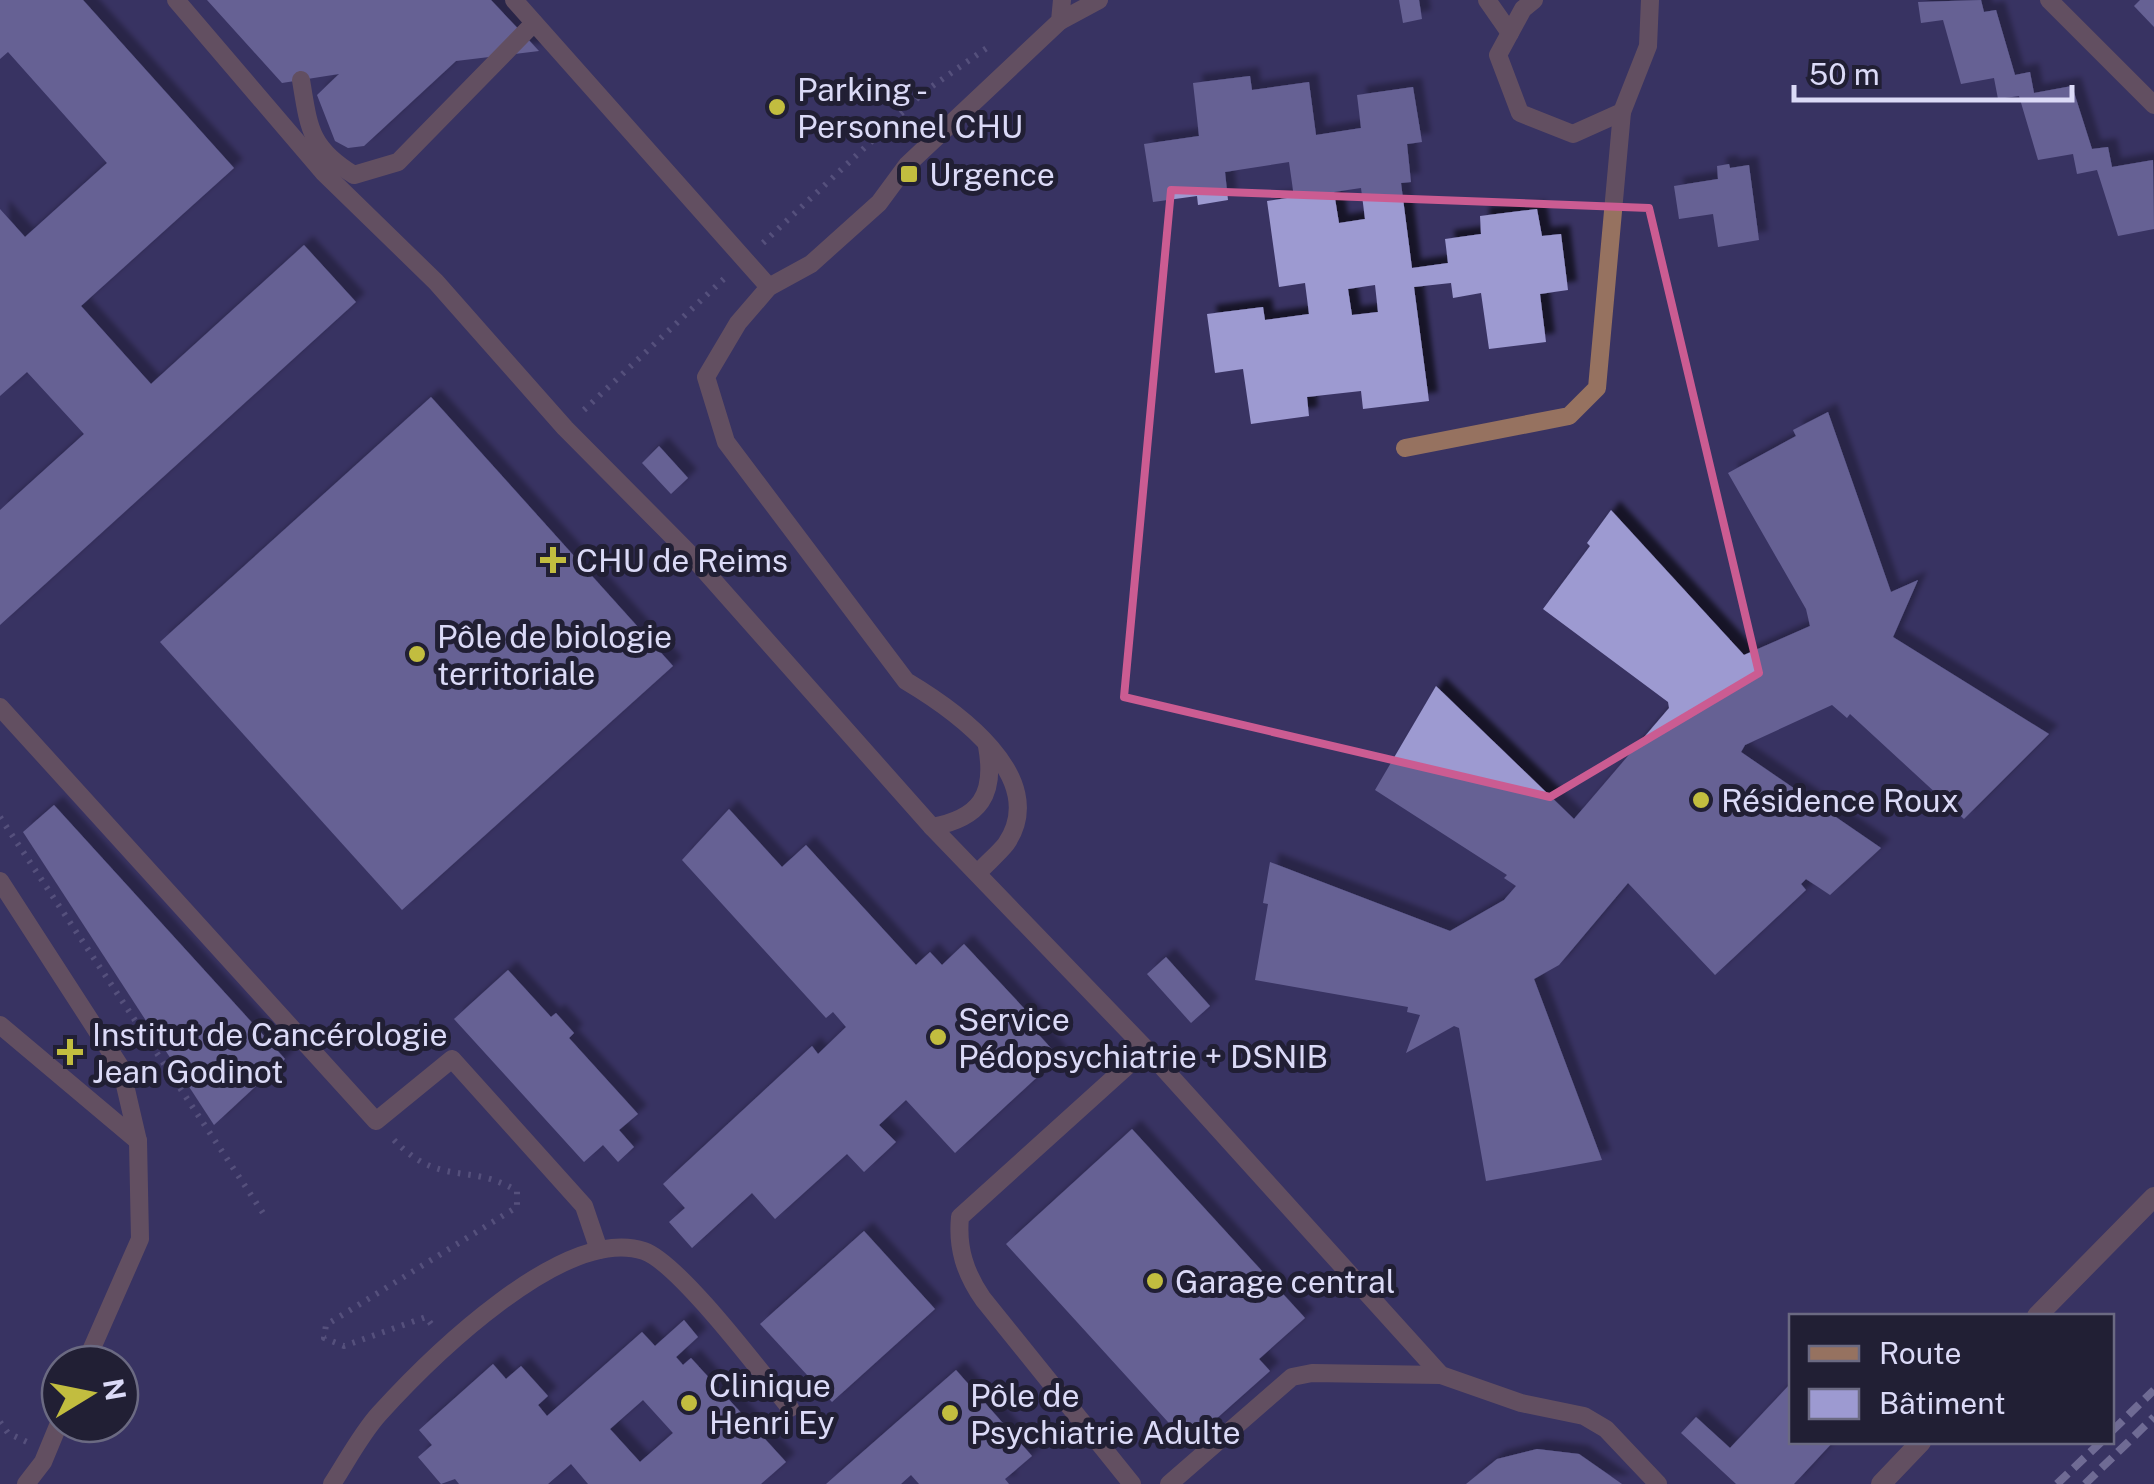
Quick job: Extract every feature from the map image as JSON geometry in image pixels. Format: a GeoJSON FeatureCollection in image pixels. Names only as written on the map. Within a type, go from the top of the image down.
{"type":"FeatureCollection","features":[{"type":"Feature","properties":{"kind":"street"},"geometry":{"type":"LineString","coordinates":[[2039,1314],[2154,1197]]}},
{"type":"Feature","properties":{"kind":"street"},"geometry":{"type":"LineString","coordinates":[[1882,1484],[1919,1444]]}},
{"type":"Feature","properties":{"kind":"lane"},"geometry":{"type":"LineString","coordinates":[[176,0],[228,55],[323,172],[436,282],[565,428],[689,553],[932,827],[1146,1050],[1441,1375]]}},
{"type":"Feature","properties":{"kind":"lane"},"geometry":{"type":"LineString","coordinates":[[514,0],[769,287]]}},
{"type":"Feature","properties":{"kind":"lane"},"geometry":{"type":"LineString","coordinates":[[1060,21],[1062,0]]}},
{"type":"Feature","properties":{"kind":"lane"},"geometry":{"type":"LineString","coordinates":[[978,872],[1008,842],[1016,811],[1010,774],[986,741],[946,705],[906,681],[726,442],[706,376],[738,323],[769,287],[811,264],[879,204],[907,166],[1060,21],[1099,0]]}},
{"type":"Feature","properties":{"kind":"lane"},"geometry":{"type":"LineString","coordinates":[[1487,0],[1510,33]]}},
{"type":"Feature","properties":{"kind":"lane"},"geometry":{"type":"LineString","coordinates":[[1534,0],[1522,9],[1498,56],[1520,112],[1572,134],[1622,112]]}},
{"type":"Feature","properties":{"kind":"lane"},"geometry":{"type":"LineString","coordinates":[[1405,448],[1569,416],[1598,388],[1622,112],[1648,46],[1650,0]]}},
{"type":"Feature","properties":{"kind":"lane"},"geometry":{"type":"LineString","coordinates":[[2049,0],[2154,106]]}},
{"type":"Feature","properties":{"kind":"lane"},"geometry":{"type":"LineString","coordinates":[[301,80],[309,131],[326,158],[354,175],[398,162],[534,23]]}},
{"type":"Feature","properties":{"kind":"lane"},"geometry":{"type":"LineString","coordinates":[[0,707],[376,1121],[452,1059],[584,1206],[600,1250]]}},
{"type":"Feature","properties":{"kind":"lane"},"geometry":{"type":"LineString","coordinates":[[932,827],[963,821],[984,798],[992,773],[986,741]]}},
{"type":"Feature","properties":{"kind":"lane"},"geometry":{"type":"LineString","coordinates":[[0,881],[121,1068],[138,1141],[140,1240],[94,1344]]}},
{"type":"Feature","properties":{"kind":"lane"},"geometry":{"type":"LineString","coordinates":[[0,1025],[138,1141]]}},
{"type":"Feature","properties":{"kind":"lane"},"geometry":{"type":"LineString","coordinates":[[1132,1484],[970,1281],[958,1238],[960,1216],[1146,1050]]}},
{"type":"Feature","properties":{"kind":"lane"},"geometry":{"type":"LineString","coordinates":[[332,1484],[376,1416],[474,1321],[550,1268],[600,1250],[643,1251],[669,1268],[790,1408]]}},
{"type":"Feature","properties":{"kind":"lane"},"geometry":{"type":"LineString","coordinates":[[1169,1484],[1292,1377],[1312,1373],[1441,1375],[1520,1403],[1584,1416],[1606,1429],[1658,1484]]}},
{"type":"Feature","properties":{"kind":"lane"},"geometry":{"type":"LineString","coordinates":[[26,1484],[43,1462],[50,1444]]}},
{"type":"Feature","properties":{"kind":"path"},"geometry":{"type":"LineString","coordinates":[[586,408],[924,92],[998,40]]}},
{"type":"Feature","properties":{"kind":"path"},"geometry":{"type":"LineString","coordinates":[[0,816],[267,1219]]}},
{"type":"Feature","properties":{"kind":"path"},"geometry":{"type":"LineString","coordinates":[[376,1121],[416,1162],[443,1172],[498,1180],[517,1191],[517,1207],[326,1325],[324,1338],[344,1346],[426,1317],[448,1346]]}},
{"type":"Feature","properties":{"kind":"highlighted area"},"geometry":{"type":"Polygon","coordinates":[[[1171,190],[1649,208],[1759,673],[1550,797],[1124,697],[1171,190]]]}},
{"type":"Feature","properties":{"kind":"building"},"geometry":{"type":"Polygon","coordinates":[[[0,0],[83,0],[234,168],[81,306],[151,384],[304,245],[356,302],[0,625],[0,510],[84,434],[27,372],[0,396],[0,209],[25,237],[107,163],[8,52],[0,59],[0,0]]]}},
{"type":"Feature","properties":{"kind":"building"},"geometry":{"type":"Polygon","coordinates":[[[207,0],[491,0],[539,51],[456,61],[364,146],[348,148],[335,141],[317,95],[339,74],[282,83],[207,0]]]}},
{"type":"Feature","properties":{"kind":"building"},"geometry":{"type":"Polygon","coordinates":[[[1399,0],[1419,0],[1422,19],[1403,23],[1399,0]]]}},
{"type":"Feature","properties":{"kind":"building"},"geometry":{"type":"Polygon","coordinates":[[[1981,0],[1984,12],[1996,10],[2015,75],[2030,72],[2034,93],[2072,86],[2092,149],[2108,147],[2112,167],[2153,160],[2154,229],[2118,236],[2097,170],[2077,174],[2073,154],[2038,160],[2019,96],[1998,99],[1994,78],[1961,84],[1943,20],[1921,23],[1918,2],[1981,0]]]}},
{"type":"Feature","properties":{"kind":"building"},"geometry":{"type":"Polygon","coordinates":[[[2140,0],[2154,0],[2154,27],[2134,6],[2140,0]]]}},
{"type":"Feature","properties":{"kind":"building"},"geometry":{"type":"Polygon","coordinates":[[[1250,76],[1252,90],[1309,82],[1316,135],[1361,128],[1357,95],[1413,87],[1422,142],[1407,144],[1411,182],[1401,183],[1412,268],[1448,263],[1445,239],[1481,234],[1480,216],[1537,209],[1542,236],[1561,234],[1568,290],[1540,294],[1546,342],[1489,349],[1481,293],[1453,298],[1451,283],[1414,287],[1429,401],[1363,409],[1361,391],[1307,397],[1309,416],[1251,424],[1243,369],[1215,373],[1207,314],[1263,307],[1265,320],[1309,314],[1305,283],[1279,287],[1267,201],[1294,197],[1289,162],[1225,172],[1228,200],[1198,205],[1197,196],[1153,202],[1144,144],[1199,136],[1193,83],[1250,76]],[[1361,188],[1334,192],[1339,223],[1365,219],[1361,188]],[[1375,285],[1348,289],[1352,315],[1378,312],[1375,285]]]}},
{"type":"Feature","properties":{"kind":"building"},"geometry":{"type":"Polygon","coordinates":[[[1729,164],[1730,168],[1749,165],[1759,240],[1718,247],[1713,214],[1679,219],[1674,186],[1718,179],[1717,166],[1729,164]]]}},
{"type":"Feature","properties":{"kind":"building","name":"Pôle de biologie territoriale"},"geometry":{"type":"Polygon","coordinates":[[[431,397],[673,666],[402,910],[160,642],[431,397]]]}},
{"type":"Feature","properties":{"kind":"building","name":"Résidence Roux"},"geometry":{"type":"Polygon","coordinates":[[[1828,412],[1891,592],[1918,580],[1893,637],[2049,734],[1964,819],[1850,714],[1847,718],[1832,705],[1745,745],[1741,752],[1881,848],[1830,895],[1806,879],[1801,884],[1806,890],[1715,975],[1628,883],[1559,965],[1534,979],[1602,1160],[1486,1181],[1459,1028],[1454,1026],[1406,1053],[1420,1015],[1407,1012],[1408,1007],[1255,980],[1268,904],[1263,903],[1270,862],[1450,931],[1504,900],[1516,886],[1504,878],[1507,875],[1375,790],[1436,686],[1574,819],[1669,708],[1668,702],[1543,609],[1590,546],[1587,543],[1611,510],[1744,655],[1810,626],[1806,609],[1728,473],[1796,436],[1793,430],[1828,412]]]}},
{"type":"Feature","properties":{"kind":"building"},"geometry":{"type":"Polygon","coordinates":[[[659,446],[688,478],[671,494],[642,463],[659,446]]]}},
{"type":"Feature","properties":{"kind":"building"},"geometry":{"type":"Polygon","coordinates":[[[54,805],[285,1059],[214,1125],[23,832],[54,805]]]}},
{"type":"Feature","properties":{"kind":"building","name":"Service Pédopsychiatrie + DSNIB"},"geometry":{"type":"Polygon","coordinates":[[[729,809],[782,867],[806,845],[916,965],[930,952],[942,965],[964,944],[1034,1019],[1029,1024],[1059,1057],[955,1153],[906,1100],[879,1125],[896,1142],[864,1172],[847,1154],[775,1219],[752,1193],[692,1248],[669,1222],[685,1208],[663,1184],[812,1046],[818,1054],[846,1027],[833,1012],[826,1018],[682,860],[729,809]]]}},
{"type":"Feature","properties":{"kind":"building"},"geometry":{"type":"Polygon","coordinates":[[[1166,957],[1210,1006],[1191,1023],[1147,974],[1166,957]]]}},
{"type":"Feature","properties":{"kind":"building"},"geometry":{"type":"Polygon","coordinates":[[[508,970],[551,1017],[556,1013],[574,1033],[569,1038],[638,1114],[619,1130],[634,1147],[618,1162],[603,1145],[584,1162],[454,1019],[508,970]]]}},
{"type":"Feature","properties":{"kind":"building","name":"Garage central"},"geometry":{"type":"Polygon","coordinates":[[[1132,1129],[1305,1318],[1259,1359],[1270,1371],[1188,1444],[1006,1244],[1132,1129]]]}},
{"type":"Feature","properties":{"kind":"building"},"geometry":{"type":"Polygon","coordinates":[[[864,1231],[935,1309],[832,1402],[760,1324],[864,1231]]]}},
{"type":"Feature","properties":{"kind":"building","name":"Clinique Henri Ey"},"geometry":{"type":"Polygon","coordinates":[[[684,1320],[698,1337],[676,1357],[683,1365],[691,1358],[786,1462],[761,1484],[588,1484],[571,1464],[548,1484],[459,1484],[455,1479],[441,1484],[418,1457],[432,1445],[419,1430],[493,1364],[506,1379],[521,1366],[548,1396],[538,1405],[547,1416],[642,1332],[655,1346],[684,1320]],[[643,1400],[610,1429],[640,1462],[673,1433],[643,1400]]]}},
{"type":"Feature","properties":{"kind":"building","name":"Pôle de Psychiatrie Adulte"},"geometry":{"type":"Polygon","coordinates":[[[956,1370],[1032,1456],[1005,1479],[1009,1484],[919,1484],[911,1475],[901,1484],[826,1484],[956,1370]]]}},
{"type":"Feature","properties":{"kind":"building"},"geometry":{"type":"Polygon","coordinates":[[[1789,1385],[1789,1444],[1831,1444],[1794,1484],[1736,1484],[1681,1433],[1696,1417],[1730,1448],[1789,1385]]]}},
{"type":"Feature","properties":{"kind":"building"},"geometry":{"type":"Polygon","coordinates":[[[1537,1449],[1579,1454],[1622,1484],[1466,1484],[1497,1459],[1537,1449]]]}},
{"type":"Feature","properties":{"kind":"railway"},"geometry":{"type":"LineString","coordinates":[[2114,1429],[2154,1390]]}},
{"type":"Feature","properties":{"kind":"railway"},"geometry":{"type":"LineString","coordinates":[[2085,1484],[2154,1417]]}},
{"type":"Feature","properties":{"kind":"railway"},"geometry":{"type":"LineString","coordinates":[[2057,1484],[2099,1444]]}},
{"type":"Feature","properties":{"kind":"place","name":"Parking - Personnel CHU"},"geometry":{"type":"Point","coordinates":[777,107]}},
{"type":"Feature","properties":{"kind":"place","name":"Urgence"},"geometry":{"type":"Point","coordinates":[909,174]}},
{"type":"Feature","properties":{"kind":"place","name":"CHU de Reims"},"geometry":{"type":"Point","coordinates":[553,560]}},
{"type":"Feature","properties":{"kind":"place","name":"Pôle de biologie territoriale"},"geometry":{"type":"Point","coordinates":[417,654]}},
{"type":"Feature","properties":{"kind":"place","name":"Résidence Roux"},"geometry":{"type":"Point","coordinates":[1701,800]}},
{"type":"Feature","properties":{"kind":"place","name":"Service Pédopsychiatrie + DSNIB"},"geometry":{"type":"Point","coordinates":[938,1037]}},
{"type":"Feature","properties":{"kind":"place","name":"Institut de Cancérologie Jean Godinot"},"geometry":{"type":"Point","coordinates":[70,1052]}},
{"type":"Feature","properties":{"kind":"place","name":"Garage central"},"geometry":{"type":"Point","coordinates":[1155,1281]}},
{"type":"Feature","properties":{"kind":"place","name":"Clinique Henri Ey"},"geometry":{"type":"Point","coordinates":[689,1403]}},
{"type":"Feature","properties":{"kind":"place","name":"Pôle de Psychiatrie Adulte"},"geometry":{"type":"Point","coordinates":[950,1413]}}]}
